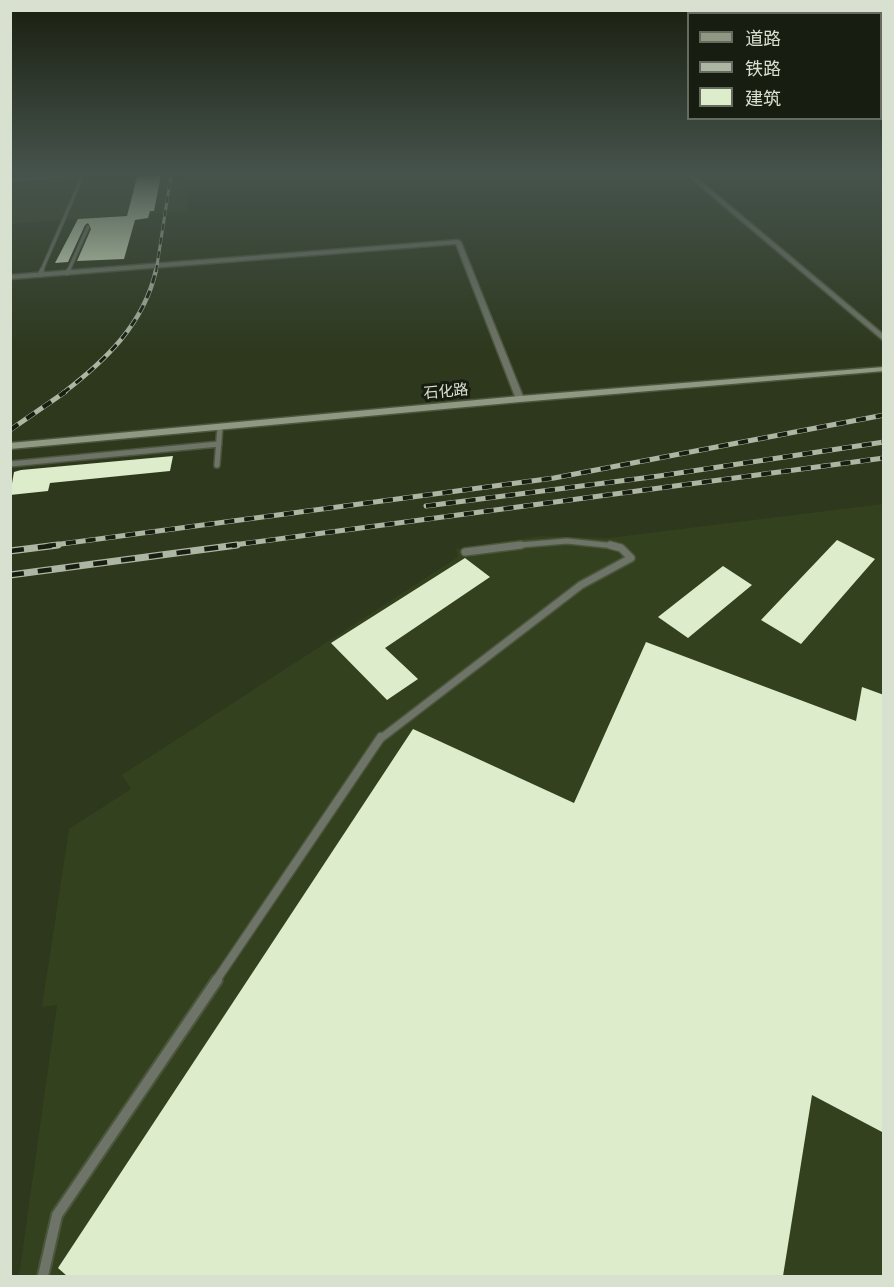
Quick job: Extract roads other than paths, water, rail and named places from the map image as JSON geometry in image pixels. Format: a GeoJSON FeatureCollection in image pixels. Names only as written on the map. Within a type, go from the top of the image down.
{"type":"FeatureCollection","features":[{"type":"Feature","properties":{"kind":"street"},"geometry":{"type":"LineString","coordinates":[[761,235],[884,339]]}},
{"type":"Feature","properties":{"kind":"street"},"geometry":{"type":"LineString","coordinates":[[10,277],[458,242],[520,399]]}},
{"type":"Feature","properties":{"kind":"street","name":"石化路"},"geometry":{"type":"LineString","coordinates":[[10,446],[520,399],[884,369]]}},
{"type":"Feature","properties":{"kind":"lane"},"geometry":{"type":"LineString","coordinates":[[40,275],[57,235]]}},
{"type":"Feature","properties":{"kind":"lane"},"geometry":{"type":"LineString","coordinates":[[66,273],[75,260],[85,235]]}},
{"type":"Feature","properties":{"kind":"lane"},"geometry":{"type":"LineString","coordinates":[[218,465],[220,427]]}},
{"type":"Feature","properties":{"kind":"lane"},"geometry":{"type":"LineString","coordinates":[[10,464],[219,444]]}},
{"type":"Feature","properties":{"kind":"lane"},"geometry":{"type":"LineString","coordinates":[[43,1276],[57,1215],[383,735],[580,585],[631,558],[621,548],[593,543],[516,544],[465,552]]}},
{"type":"Feature","properties":{"kind":"railway"},"geometry":{"type":"LineString","coordinates":[[156,272],[162,235]]}},
{"type":"Feature","properties":{"kind":"railway"},"geometry":{"type":"LineString","coordinates":[[63,393],[94,368],[121,340],[142,308],[156,270]]}},
{"type":"Feature","properties":{"kind":"railway"},"geometry":{"type":"LineString","coordinates":[[10,430],[65,392]]}},
{"type":"Feature","properties":{"kind":"railway"},"geometry":{"type":"LineString","coordinates":[[46,546],[554,478],[884,415]]}},
{"type":"Feature","properties":{"kind":"railway"},"geometry":{"type":"LineString","coordinates":[[426,506],[659,476],[884,442]]}},
{"type":"Feature","properties":{"kind":"railway"},"geometry":{"type":"LineString","coordinates":[[226,546],[884,458]]}},
{"type":"Feature","properties":{"kind":"railway"},"geometry":{"type":"LineString","coordinates":[[10,551],[58,545]]}},
{"type":"Feature","properties":{"kind":"railway"},"geometry":{"type":"LineString","coordinates":[[10,575],[237,545]]}}]}
